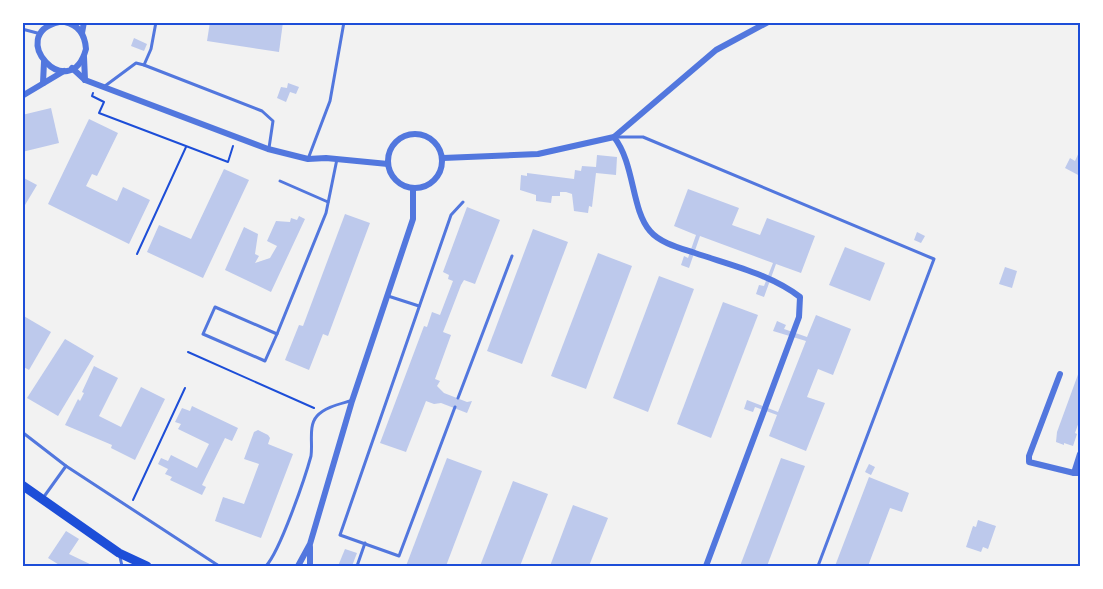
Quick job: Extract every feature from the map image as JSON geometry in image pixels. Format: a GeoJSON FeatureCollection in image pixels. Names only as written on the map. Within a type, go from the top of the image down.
{"type":"FeatureCollection","features":[{"type":"Feature","properties":{"kind":"main road"},"geometry":{"type":"LineString","coordinates":[[22,485],[119,553],[147,567]]}},
{"type":"Feature","properties":{"kind":"street"},"geometry":{"type":"LineString","coordinates":[[59,22],[44,28],[38,49],[44,62],[50,67],[64,71]]}},
{"type":"Feature","properties":{"kind":"street"},"geometry":{"type":"LineString","coordinates":[[65,22],[76,27],[86,40],[85,81]]}},
{"type":"Feature","properties":{"kind":"street"},"geometry":{"type":"LineString","coordinates":[[82,33],[84,22]]}},
{"type":"Feature","properties":{"kind":"street"},"geometry":{"type":"LineString","coordinates":[[443,158],[538,154],[614,137],[716,50],[768,22]]}},
{"type":"Feature","properties":{"kind":"street"},"geometry":{"type":"LineString","coordinates":[[22,96],[72,68],[84,57]]}},
{"type":"Feature","properties":{"kind":"street"},"geometry":{"type":"LineString","coordinates":[[43,83],[44,62]]}},
{"type":"Feature","properties":{"kind":"street"},"geometry":{"type":"LineString","coordinates":[[72,68],[85,81],[268,149],[308,159],[337,159],[388,164]]}},
{"type":"Feature","properties":{"kind":"street"},"geometry":{"type":"LineString","coordinates":[[411,134],[428,137],[440,150],[443,158],[435,180],[429,185],[413,189],[399,184],[390,172],[388,164],[391,148],[396,142],[411,134]]}},
{"type":"Feature","properties":{"kind":"street"},"geometry":{"type":"LineString","coordinates":[[614,137],[624,150],[643,220],[650,232],[670,244],[784,285],[800,297],[799,316],[706,567]]}},
{"type":"Feature","properties":{"kind":"street"},"geometry":{"type":"LineString","coordinates":[[298,567],[310,543],[352,401],[413,219],[413,189]]}},
{"type":"Feature","properties":{"kind":"street"},"geometry":{"type":"LineString","coordinates":[[1060,374],[1029,456],[1029,462],[1077,473],[1080,454]]}},
{"type":"Feature","properties":{"kind":"street"},"geometry":{"type":"LineString","coordinates":[[310,543],[310,567]]}},
{"type":"Feature","properties":{"kind":"lane"},"geometry":{"type":"LineString","coordinates":[[144,65],[151,49],[156,22]]}},
{"type":"Feature","properties":{"kind":"lane"},"geometry":{"type":"LineString","coordinates":[[308,159],[330,101],[344,22]]}},
{"type":"Feature","properties":{"kind":"lane"},"geometry":{"type":"LineString","coordinates":[[22,29],[44,28]]}},
{"type":"Feature","properties":{"kind":"lane"},"geometry":{"type":"LineString","coordinates":[[103,87],[136,63],[144,65],[262,111],[273,121],[268,149]]}},
{"type":"Feature","properties":{"kind":"lane"},"geometry":{"type":"LineString","coordinates":[[614,137],[643,137],[934,259],[818,567]]}},
{"type":"Feature","properties":{"kind":"lane"},"geometry":{"type":"LineString","coordinates":[[277,334],[215,307],[203,334],[265,361],[277,334],[329,202],[337,159]]}},
{"type":"Feature","properties":{"kind":"lane"},"geometry":{"type":"LineString","coordinates":[[280,182],[329,202]]}},
{"type":"Feature","properties":{"kind":"lane"},"geometry":{"type":"LineString","coordinates":[[455,407],[399,556],[340,535],[451,215],[463,202]]}},
{"type":"Feature","properties":{"kind":"lane"},"geometry":{"type":"LineString","coordinates":[[458,398],[512,256]]}},
{"type":"Feature","properties":{"kind":"lane"},"geometry":{"type":"LineString","coordinates":[[386,295],[419,306]]}},
{"type":"Feature","properties":{"kind":"lane"},"geometry":{"type":"LineString","coordinates":[[266,567],[277,547],[310,459],[313,443],[311,429],[317,416],[335,405],[352,401]]}},
{"type":"Feature","properties":{"kind":"lane"},"geometry":{"type":"LineString","coordinates":[[22,432],[66,466],[219,567]]}},
{"type":"Feature","properties":{"kind":"lane"},"geometry":{"type":"LineString","coordinates":[[42,499],[66,466]]}},
{"type":"Feature","properties":{"kind":"lane"},"geometry":{"type":"LineString","coordinates":[[357,567],[365,543]]}},
{"type":"Feature","properties":{"kind":"lane"},"geometry":{"type":"LineString","coordinates":[[119,553],[122,567]]}},
{"type":"Feature","properties":{"kind":"path"},"geometry":{"type":"LineString","coordinates":[[95,84],[92,96],[104,102],[99,113],[186,147],[228,162],[236,137]]}},
{"type":"Feature","properties":{"kind":"path"},"geometry":{"type":"LineString","coordinates":[[137,254],[186,147]]}},
{"type":"Feature","properties":{"kind":"path"},"geometry":{"type":"LineString","coordinates":[[188,352],[323,412]]}},
{"type":"Feature","properties":{"kind":"path"},"geometry":{"type":"LineString","coordinates":[[129,508],[185,388]]}},
{"type":"Feature","properties":{"kind":"building"},"geometry":{"type":"Polygon","coordinates":[[[210,22],[283,22],[279,52],[207,41],[210,22]]]}},
{"type":"Feature","properties":{"kind":"building"},"geometry":{"type":"Polygon","coordinates":[[[134,38],[147,44],[144,51],[131,46],[134,38]]]}},
{"type":"Feature","properties":{"kind":"building"},"geometry":{"type":"Polygon","coordinates":[[[288,83],[299,87],[296,94],[290,92],[286,102],[277,98],[281,87],[287,88],[288,83]]]}},
{"type":"Feature","properties":{"kind":"building"},"geometry":{"type":"Polygon","coordinates":[[[51,108],[59,143],[22,152],[22,115],[51,108]]]}},
{"type":"Feature","properties":{"kind":"building"},"geometry":{"type":"Polygon","coordinates":[[[89,119],[118,133],[97,176],[92,174],[86,186],[117,201],[123,187],[150,200],[129,244],[48,204],[89,119]]]}},
{"type":"Feature","properties":{"kind":"building"},"geometry":{"type":"Polygon","coordinates":[[[1080,150],[1080,176],[1065,168],[1070,158],[1075,161],[1080,150]]]}},
{"type":"Feature","properties":{"kind":"building"},"geometry":{"type":"Polygon","coordinates":[[[597,155],[617,157],[616,175],[596,173],[592,207],[589,206],[588,213],[574,211],[572,194],[560,192],[560,196],[552,196],[551,203],[536,201],[536,195],[520,190],[521,175],[527,176],[527,173],[574,179],[575,170],[581,171],[582,166],[596,167],[597,155]]]}},
{"type":"Feature","properties":{"kind":"building"},"geometry":{"type":"Polygon","coordinates":[[[224,169],[249,180],[203,278],[147,252],[159,225],[191,239],[224,169]]]}},
{"type":"Feature","properties":{"kind":"building"},"geometry":{"type":"Polygon","coordinates":[[[22,177],[37,185],[22,210],[22,177]]]}},
{"type":"Feature","properties":{"kind":"building"},"geometry":{"type":"Polygon","coordinates":[[[688,189],[739,208],[732,225],[760,235],[767,218],[815,236],[801,273],[776,264],[764,297],[756,294],[759,285],[764,286],[773,263],[700,236],[689,268],[681,265],[684,256],[688,258],[696,235],[674,226],[688,189]]]}},
{"type":"Feature","properties":{"kind":"building"},"geometry":{"type":"Polygon","coordinates":[[[467,207],[500,220],[475,284],[464,280],[461,285],[443,332],[451,335],[435,379],[440,381],[437,386],[444,393],[467,402],[472,401],[467,413],[441,403],[434,404],[426,401],[406,452],[380,443],[424,326],[427,327],[432,312],[440,315],[453,281],[448,279],[449,275],[443,272],[467,207]]]}},
{"type":"Feature","properties":{"kind":"building"},"geometry":{"type":"Polygon","coordinates":[[[345,214],[370,223],[328,336],[323,334],[309,370],[285,360],[299,325],[303,326],[345,214]]]}},
{"type":"Feature","properties":{"kind":"building"},"geometry":{"type":"Polygon","coordinates":[[[299,216],[305,219],[271,292],[225,270],[244,227],[258,234],[255,254],[259,256],[255,263],[270,258],[277,246],[267,241],[276,221],[290,222],[291,218],[297,220],[299,216]]]}},
{"type":"Feature","properties":{"kind":"building"},"geometry":{"type":"Polygon","coordinates":[[[533,229],[568,242],[522,364],[487,351],[533,229]]]}},
{"type":"Feature","properties":{"kind":"building"},"geometry":{"type":"Polygon","coordinates":[[[917,232],[925,236],[921,243],[914,240],[917,232]]]}},
{"type":"Feature","properties":{"kind":"building"},"geometry":{"type":"Polygon","coordinates":[[[845,247],[885,263],[870,301],[829,285],[845,247]]]}},
{"type":"Feature","properties":{"kind":"building"},"geometry":{"type":"Polygon","coordinates":[[[598,253],[632,266],[586,389],[551,376],[598,253]]]}},
{"type":"Feature","properties":{"kind":"building"},"geometry":{"type":"Polygon","coordinates":[[[1005,267],[1017,271],[1012,288],[999,284],[1005,267]]]}},
{"type":"Feature","properties":{"kind":"building"},"geometry":{"type":"Polygon","coordinates":[[[659,276],[694,289],[648,412],[613,398],[659,276]]]}},
{"type":"Feature","properties":{"kind":"building"},"geometry":{"type":"Polygon","coordinates":[[[723,302],[758,315],[711,438],[677,424],[723,302]]]}},
{"type":"Feature","properties":{"kind":"building"},"geometry":{"type":"Polygon","coordinates":[[[22,315],[51,332],[29,370],[22,366],[22,315]]]}},
{"type":"Feature","properties":{"kind":"building"},"geometry":{"type":"Polygon","coordinates":[[[816,315],[851,329],[833,375],[818,369],[807,397],[825,403],[806,451],[769,436],[777,415],[755,407],[753,412],[744,409],[747,400],[778,412],[806,341],[773,331],[777,321],[786,325],[784,329],[807,337],[816,315]]]}},
{"type":"Feature","properties":{"kind":"building"},"geometry":{"type":"Polygon","coordinates":[[[65,339],[94,356],[58,416],[27,398],[65,339]]]}},
{"type":"Feature","properties":{"kind":"building"},"geometry":{"type":"Polygon","coordinates":[[[94,366],[118,378],[99,416],[121,427],[141,387],[165,399],[135,460],[111,448],[112,445],[65,425],[78,399],[80,401],[84,393],[82,392],[94,366]]]}},
{"type":"Feature","properties":{"kind":"building"},"geometry":{"type":"Polygon","coordinates":[[[1080,369],[1080,419],[1075,433],[1077,434],[1073,446],[1064,443],[1064,445],[1056,442],[1057,432],[1080,369]]]}},
{"type":"Feature","properties":{"kind":"building"},"geometry":{"type":"Polygon","coordinates":[[[192,406],[238,428],[232,441],[225,438],[202,485],[206,487],[202,495],[170,480],[172,477],[165,474],[168,469],[158,464],[161,458],[168,461],[171,455],[197,468],[209,444],[178,429],[181,424],[175,422],[182,408],[190,411],[192,406]]]}},
{"type":"Feature","properties":{"kind":"building"},"geometry":{"type":"Polygon","coordinates":[[[258,430],[268,435],[270,438],[268,444],[293,454],[261,538],[215,521],[223,497],[244,504],[259,464],[244,459],[254,432],[258,430]]]}},
{"type":"Feature","properties":{"kind":"building"},"geometry":{"type":"Polygon","coordinates":[[[447,458],[482,471],[446,566],[406,566],[447,458]]]}},
{"type":"Feature","properties":{"kind":"building"},"geometry":{"type":"Polygon","coordinates":[[[781,458],[805,466],[767,566],[740,566],[781,458]]]}},
{"type":"Feature","properties":{"kind":"building"},"geometry":{"type":"Polygon","coordinates":[[[869,464],[875,467],[871,475],[865,472],[869,464]]]}},
{"type":"Feature","properties":{"kind":"building"},"geometry":{"type":"Polygon","coordinates":[[[869,477],[909,493],[902,512],[890,508],[868,566],[835,566],[869,477]]]}},
{"type":"Feature","properties":{"kind":"building"},"geometry":{"type":"Polygon","coordinates":[[[513,481],[548,494],[520,566],[480,566],[513,481]]]}},
{"type":"Feature","properties":{"kind":"building"},"geometry":{"type":"Polygon","coordinates":[[[573,505],[608,518],[589,566],[550,566],[573,505]]]}},
{"type":"Feature","properties":{"kind":"building"},"geometry":{"type":"Polygon","coordinates":[[[978,520],[996,526],[988,549],[983,547],[981,552],[966,547],[973,526],[976,527],[978,520]]]}},
{"type":"Feature","properties":{"kind":"building"},"geometry":{"type":"Polygon","coordinates":[[[66,531],[79,539],[69,554],[94,566],[61,566],[48,558],[66,531]]]}},
{"type":"Feature","properties":{"kind":"building"},"geometry":{"type":"Polygon","coordinates":[[[345,549],[357,553],[352,566],[338,566],[345,549]]]}}]}
